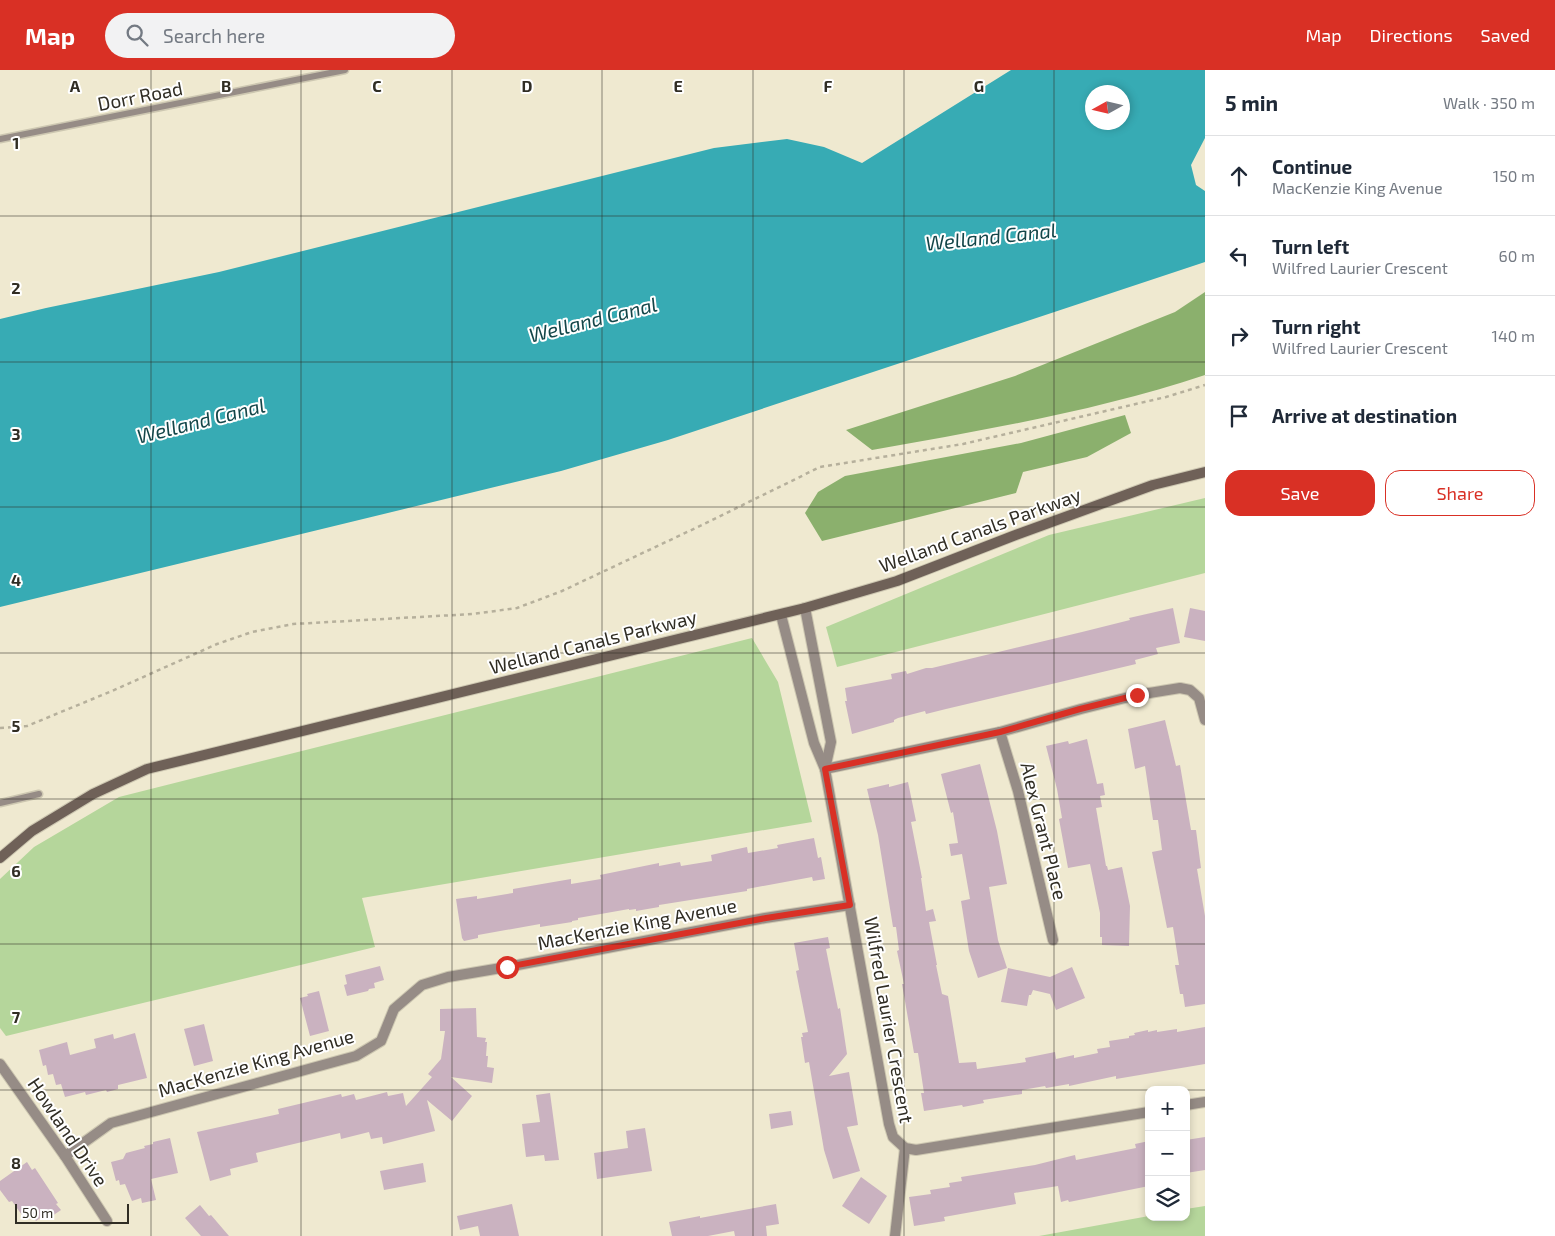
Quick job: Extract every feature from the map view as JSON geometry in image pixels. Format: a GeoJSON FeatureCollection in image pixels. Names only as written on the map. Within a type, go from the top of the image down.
{"type":"FeatureCollection","features":[{"type":"Feature","properties":{"kind":"main road","name":"Welland Canals Parkway"},"geometry":{"type":"LineString","coordinates":[[0,858],[32,831],[93,794],[147,769],[781,615],[896,581],[1022,532],[1153,485],[1205,472]]}},
{"type":"Feature","properties":{"kind":"street","name":"Wilfred Laurier Crescent"},"geometry":{"type":"LineString","coordinates":[[805,608],[831,742],[825,769]]}},
{"type":"Feature","properties":{"kind":"street","name":"Wilfred Laurier Crescent"},"geometry":{"type":"LineString","coordinates":[[781,615],[814,744],[825,769],[882,1090],[893,1137],[905,1148],[916,1150],[1145,1113]]}},
{"type":"Feature","properties":{"kind":"street"},"geometry":{"type":"LineString","coordinates":[[825,769],[1000,732],[1137,695],[1180,688],[1190,690],[1199,698],[1205,720]]}},
{"type":"Feature","properties":{"kind":"street","name":"Alex Grant Place"},"geometry":{"type":"LineString","coordinates":[[1000,732],[1018,791],[1052,940]]}},
{"type":"Feature","properties":{"kind":"street","name":"MacKenzie King Avenue"},"geometry":{"type":"LineString","coordinates":[[65,1156],[111,1123],[356,1056],[381,1040],[394,1009],[422,985],[470,972],[507,967],[766,918],[850,905]]}},
{"type":"Feature","properties":{"kind":"street","name":"Howland Drive"},"geometry":{"type":"LineString","coordinates":[[0,1064],[65,1156],[107,1221]]}},
{"type":"Feature","properties":{"kind":"street"},"geometry":{"type":"LineString","coordinates":[[1190,1104],[1205,1102]]}},
{"type":"Feature","properties":{"kind":"street"},"geometry":{"type":"LineString","coordinates":[[895,1236],[905,1148]]}},
{"type":"Feature","properties":{"kind":"lane","name":"Dorr Road"},"geometry":{"type":"LineString","coordinates":[[0,139],[345,70]]}},
{"type":"Feature","properties":{"kind":"lane"},"geometry":{"type":"LineString","coordinates":[[0,803],[39,794]]}},
{"type":"Feature","properties":{"kind":"path"},"geometry":{"type":"LineString","coordinates":[[0,728],[27,726],[112,691],[217,644],[252,632],[293,624],[473,614],[517,608],[562,591],[820,467],[963,444],[1166,397],[1205,385]]}},
{"type":"Feature","properties":{"kind":"green space"},"geometry":{"type":"Polygon","coordinates":[[[1205,292],[1205,375],[1164,388],[1082,409],[998,427],[872,450],[846,430],[1015,376],[1175,312],[1205,292]]]}},
{"type":"Feature","properties":{"kind":"green space"},"geometry":{"type":"Polygon","coordinates":[[[1125,415],[1131,433],[1087,457],[1023,472],[1016,493],[822,541],[805,513],[818,492],[845,476],[1021,443],[1125,415]]]}},
{"type":"Feature","properties":{"kind":"green space"},"geometry":{"type":"Polygon","coordinates":[[[1205,498],[1205,573],[837,667],[826,627],[1049,535],[1205,498]]]}},
{"type":"Feature","properties":{"kind":"green space"},"geometry":{"type":"Polygon","coordinates":[[[752,638],[778,682],[812,822],[362,898],[375,947],[6,1036],[0,1028],[0,879],[34,847],[119,797],[752,638]]]}},
{"type":"Feature","properties":{"kind":"green space"},"geometry":{"type":"Polygon","coordinates":[[[1205,1206],[1205,1236],[1039,1236],[1145,1217],[1145,1221],[1190,1221],[1190,1208],[1205,1206]]]}},
{"type":"Feature","properties":{"kind":"water","name":"Welland Canal"},"geometry":{"type":"Polygon","coordinates":[[[1011,70],[1205,70],[1205,138],[1191,165],[1196,185],[1205,191],[1205,262],[668,440],[561,471],[0,607],[0,319],[219,272],[714,148],[787,139],[824,147],[862,163],[1011,70]]]}},
{"type":"Feature","properties":{"kind":"building"},"geometry":{"type":"Polygon","coordinates":[[[1173,608],[1180,643],[1156,648],[1158,654],[1135,660],[1136,664],[926,714],[925,711],[852,734],[845,701],[847,701],[845,688],[892,679],[891,674],[906,671],[907,674],[1173,608]]]}},
{"type":"Feature","properties":{"kind":"building"},"geometry":{"type":"Polygon","coordinates":[[[1190,608],[1205,611],[1205,641],[1184,637],[1190,608]]]}},
{"type":"Feature","properties":{"kind":"building"},"geometry":{"type":"Polygon","coordinates":[[[1165,720],[1176,766],[1180,765],[1191,830],[1196,830],[1201,868],[1197,869],[1205,916],[1205,1004],[1185,1007],[1183,994],[1180,994],[1175,965],[1179,965],[1173,927],[1167,928],[1152,852],[1162,850],[1158,820],[1153,820],[1145,766],[1135,769],[1128,729],[1165,720]]]}},
{"type":"Feature","properties":{"kind":"building"},"geometry":{"type":"Polygon","coordinates":[[[1087,739],[1097,784],[1103,783],[1105,795],[1100,796],[1102,807],[1096,808],[1106,866],[1108,870],[1122,867],[1130,906],[1129,946],[1102,945],[1100,913],[1090,864],[1068,868],[1059,819],[1062,818],[1057,789],[1046,746],[1068,741],[1069,744],[1087,739]]]}},
{"type":"Feature","properties":{"kind":"building"},"geometry":{"type":"Polygon","coordinates":[[[980,764],[997,831],[1007,884],[989,887],[998,940],[1007,968],[978,978],[969,951],[961,901],[970,899],[962,854],[951,856],[949,844],[958,843],[953,812],[951,813],[941,774],[980,764]]]}},
{"type":"Feature","properties":{"kind":"building"},"geometry":{"type":"Polygon","coordinates":[[[908,782],[916,821],[911,822],[922,878],[926,911],[933,909],[936,921],[929,922],[942,994],[948,996],[959,1063],[976,1062],[977,1069],[1026,1062],[1025,1058],[1055,1052],[1056,1059],[1074,1055],[1074,1058],[1098,1053],[1097,1049],[1110,1047],[1109,1041],[1129,1038],[1129,1036],[1135,1035],[1134,1033],[1148,1030],[1148,1032],[1157,1030],[1157,1032],[1177,1029],[1177,1032],[1205,1027],[1205,1064],[1116,1079],[1116,1076],[1069,1086],[1069,1084],[1046,1088],[1045,1086],[1022,1090],[1022,1094],[983,1100],[984,1103],[924,1111],[921,1093],[924,1093],[918,1053],[914,1053],[897,951],[899,950],[896,927],[893,927],[878,835],[867,789],[889,784],[889,787],[908,782]]]}},
{"type":"Feature","properties":{"kind":"building"},"geometry":{"type":"Polygon","coordinates":[[[814,838],[818,858],[821,857],[825,879],[813,881],[812,877],[747,889],[747,891],[659,905],[659,907],[636,911],[636,909],[629,909],[578,918],[578,920],[572,922],[540,927],[540,924],[478,935],[478,938],[464,941],[462,938],[456,899],[477,896],[477,899],[513,893],[513,889],[571,879],[571,884],[601,879],[600,875],[659,863],[659,866],[680,862],[681,866],[712,861],[711,855],[733,850],[747,847],[748,853],[778,848],[777,845],[814,838]]]}},
{"type":"Feature","properties":{"kind":"building"},"geometry":{"type":"Polygon","coordinates":[[[828,937],[830,948],[826,949],[838,1009],[840,1008],[847,1054],[829,1076],[849,1072],[858,1125],[847,1127],[860,1171],[833,1179],[824,1150],[809,1062],[805,1063],[801,1037],[803,1037],[802,1033],[808,1032],[796,971],[799,970],[794,943],[828,937]]]}},
{"type":"Feature","properties":{"kind":"building"},"geometry":{"type":"Polygon","coordinates":[[[380,966],[384,980],[374,983],[375,988],[347,996],[344,985],[347,984],[345,975],[380,966]]]}},
{"type":"Feature","properties":{"kind":"building"},"geometry":{"type":"Polygon","coordinates":[[[1072,967],[1085,998],[1056,1010],[1050,994],[1033,990],[1031,995],[1029,995],[1027,1006],[1001,1002],[1008,968],[1050,977],[1072,967]]]}},
{"type":"Feature","properties":{"kind":"building"},"geometry":{"type":"Polygon","coordinates":[[[319,991],[329,1031],[310,1036],[300,998],[319,991]]]}},
{"type":"Feature","properties":{"kind":"building"},"geometry":{"type":"Polygon","coordinates":[[[476,1008],[477,1037],[486,1038],[487,1067],[494,1068],[492,1083],[451,1077],[472,1096],[452,1121],[427,1100],[435,1131],[383,1144],[382,1137],[371,1139],[369,1132],[341,1139],[340,1133],[256,1153],[258,1162],[230,1169],[231,1175],[210,1181],[197,1132],[279,1114],[278,1109],[341,1094],[342,1097],[354,1094],[356,1100],[387,1092],[388,1096],[403,1093],[406,1106],[432,1077],[428,1074],[441,1059],[445,1031],[440,1031],[440,1009],[476,1008]]]}},
{"type":"Feature","properties":{"kind":"building"},"geometry":{"type":"Polygon","coordinates":[[[204,1024],[213,1061],[194,1066],[184,1029],[204,1024]]]}},
{"type":"Feature","properties":{"kind":"building"},"geometry":{"type":"Polygon","coordinates":[[[135,1033],[147,1078],[118,1085],[118,1089],[86,1095],[85,1092],[65,1097],[61,1084],[56,1085],[53,1074],[48,1075],[46,1065],[43,1066],[39,1050],[67,1042],[70,1055],[96,1048],[94,1039],[113,1034],[114,1039],[135,1033]]]}},
{"type":"Feature","properties":{"kind":"building"},"geometry":{"type":"Polygon","coordinates":[[[550,1093],[559,1160],[545,1161],[544,1155],[526,1157],[522,1124],[540,1122],[536,1095],[550,1093]]]}},
{"type":"Feature","properties":{"kind":"building"},"geometry":{"type":"Polygon","coordinates":[[[791,1111],[793,1125],[771,1129],[769,1114],[791,1111]]]}},
{"type":"Feature","properties":{"kind":"building"},"geometry":{"type":"Polygon","coordinates":[[[645,1128],[652,1171],[597,1179],[594,1153],[628,1148],[626,1131],[645,1128]]]}},
{"type":"Feature","properties":{"kind":"building"},"geometry":{"type":"Polygon","coordinates":[[[1205,1137],[1205,1170],[1190,1172],[1190,1139],[1205,1137]]]}},
{"type":"Feature","properties":{"kind":"building"},"geometry":{"type":"Polygon","coordinates":[[[170,1138],[178,1173],[151,1179],[156,1200],[142,1203],[141,1198],[132,1201],[125,1184],[120,1185],[119,1180],[116,1181],[111,1162],[123,1159],[126,1153],[145,1148],[144,1146],[153,1144],[153,1142],[170,1138]]]}},
{"type":"Feature","properties":{"kind":"building"},"geometry":{"type":"Polygon","coordinates":[[[1145,1142],[1145,1187],[1069,1202],[1068,1200],[1061,1202],[1058,1186],[1014,1193],[1016,1204],[944,1217],[945,1221],[914,1226],[909,1197],[931,1194],[930,1190],[950,1187],[949,1183],[962,1181],[961,1177],[1035,1165],[1075,1155],[1076,1160],[1136,1148],[1135,1144],[1145,1142]]]}},
{"type":"Feature","properties":{"kind":"building"},"geometry":{"type":"Polygon","coordinates":[[[27,1162],[32,1170],[35,1168],[61,1210],[49,1218],[46,1214],[36,1221],[31,1214],[24,1218],[12,1201],[9,1202],[0,1190],[0,1181],[27,1162]]]}},
{"type":"Feature","properties":{"kind":"building"},"geometry":{"type":"Polygon","coordinates":[[[423,1163],[426,1182],[384,1190],[380,1171],[423,1163]]]}},
{"type":"Feature","properties":{"kind":"building"},"geometry":{"type":"Polygon","coordinates":[[[861,1177],[887,1196],[869,1224],[842,1206],[861,1177]]]}},
{"type":"Feature","properties":{"kind":"building"},"geometry":{"type":"Polygon","coordinates":[[[512,1204],[519,1236],[480,1236],[478,1226],[460,1230],[457,1216],[512,1204]]]}},
{"type":"Feature","properties":{"kind":"building"},"geometry":{"type":"Polygon","coordinates":[[[776,1204],[779,1224],[766,1226],[767,1236],[735,1236],[734,1231],[708,1236],[672,1236],[669,1222],[776,1204]]]}},
{"type":"Feature","properties":{"kind":"building"},"geometry":{"type":"Polygon","coordinates":[[[200,1205],[229,1236],[201,1236],[185,1218],[200,1205]]]}},
{"type":"Feature","properties":{"kind":"route"},"geometry":{"type":"LineString","coordinates":[[507,967],[766,918],[850,905],[825,769],[1000,732],[1137,695]]}}]}
